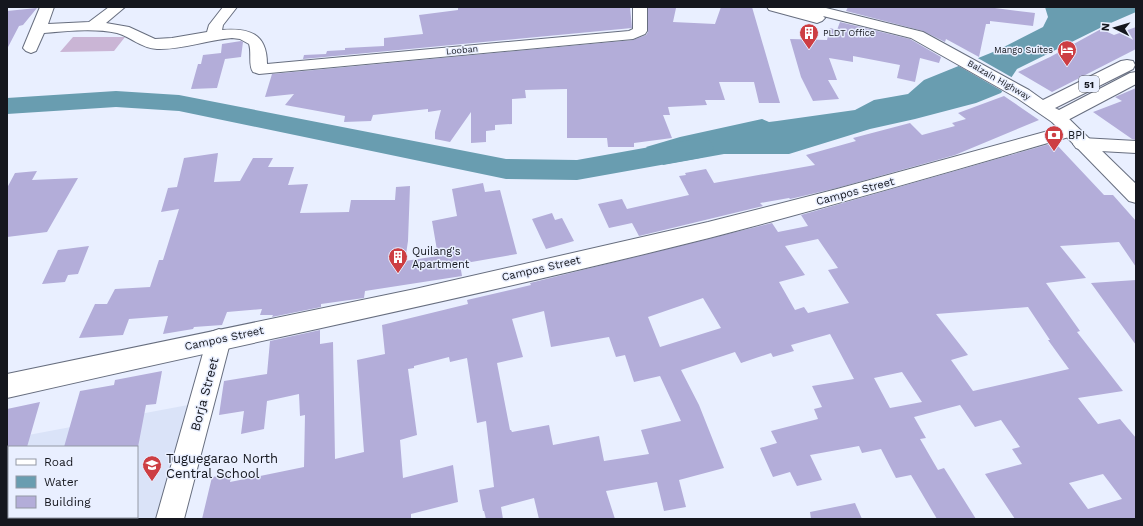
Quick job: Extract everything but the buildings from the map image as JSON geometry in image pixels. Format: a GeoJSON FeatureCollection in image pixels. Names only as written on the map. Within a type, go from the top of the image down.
{"type":"FeatureCollection","features":[{"type":"Feature","properties":{"kind":"street"},"geometry":{"type":"LineString","coordinates":[[31,48],[47,7]]}},
{"type":"Feature","properties":{"kind":"street"},"geometry":{"type":"LineString","coordinates":[[91,27],[118,7]]}},
{"type":"Feature","properties":{"kind":"street"},"geometry":{"type":"LineString","coordinates":[[38,29],[91,27],[120,29],[138,39],[156,44],[174,43],[214,35],[216,25],[230,7]]}},
{"type":"Feature","properties":{"kind":"street","name":"Looban"},"geometry":{"type":"LineString","coordinates":[[214,35],[227,34],[250,38],[256,44],[260,55],[259,69],[633,35],[640,31],[640,7]]}},
{"type":"Feature","properties":{"kind":"street","name":"Balzain Highway"},"geometry":{"type":"LineString","coordinates":[[774,7],[942,48]]}},
{"type":"Feature","properties":{"kind":"street","name":"Balzain Highway"},"geometry":{"type":"LineString","coordinates":[[804,7],[917,35],[1023,94],[1043,107],[1070,131],[1136,196]]}},
{"type":"Feature","properties":{"kind":"street","name":"51"},"geometry":{"type":"LineString","coordinates":[[1043,107],[1136,62]]}},
{"type":"Feature","properties":{"kind":"street","name":"51"},"geometry":{"type":"LineString","coordinates":[[1070,131],[1136,77]]}},
{"type":"Feature","properties":{"kind":"street"},"geometry":{"type":"LineString","coordinates":[[1070,131],[1136,147]]}},
{"type":"Feature","properties":{"kind":"street","name":"Campos Street"},"geometry":{"type":"LineString","coordinates":[[7,386],[219,339],[415,298],[708,230],[837,196],[1070,131]]}},
{"type":"Feature","properties":{"kind":"street","name":"Borja Street"},"geometry":{"type":"LineString","coordinates":[[170,519],[219,339]]}},
{"type":"Feature","properties":{"kind":"shaded area"},"geometry":{"type":"Polygon","coordinates":[[[73,37],[125,37],[114,51],[60,52],[73,37]]]}},
{"type":"Feature","properties":{"kind":"shaded area","name":"Tuguegarao North Central School"},"geometry":{"type":"Polygon","coordinates":[[[188,405],[157,519],[7,519],[7,439],[188,405]]]}},
{"type":"Feature","properties":{"kind":"water"},"geometry":{"type":"Polygon","coordinates":[[[1045,7],[1136,7],[1136,12],[1106,25],[1017,69],[1001,93],[976,103],[870,129],[789,154],[724,154],[663,165],[646,147],[680,137],[762,119],[769,122],[855,110],[874,100],[908,94],[924,80],[998,50],[1043,27],[1048,17],[1045,7]]]}},
{"type":"Feature","properties":{"kind":"pier"},"geometry":{"type":"Polygon","coordinates":[[[976,57],[1013,78],[1004,92],[957,65],[976,57]]]}},
{"type":"Feature","properties":{"kind":"waterway"},"geometry":{"type":"LineString","coordinates":[[7,106],[116,99],[179,103],[506,169],[577,170],[700,148]]}},
{"type":"Feature","properties":{"kind":"place","name":"PLDT Office"},"geometry":{"type":"Point","coordinates":[809,50]}},
{"type":"Feature","properties":{"kind":"place","name":"Mango Suites"},"geometry":{"type":"Point","coordinates":[1067,67]}},
{"type":"Feature","properties":{"kind":"place","name":"BPI"},"geometry":{"type":"Point","coordinates":[1054,152]}},
{"type":"Feature","properties":{"kind":"place","name":"Quilang's Apartment"},"geometry":{"type":"Point","coordinates":[398,274]}},
{"type":"Feature","properties":{"kind":"place","name":"Tuguegarao North Central School"},"geometry":{"type":"Point","coordinates":[152,482]}}]}
